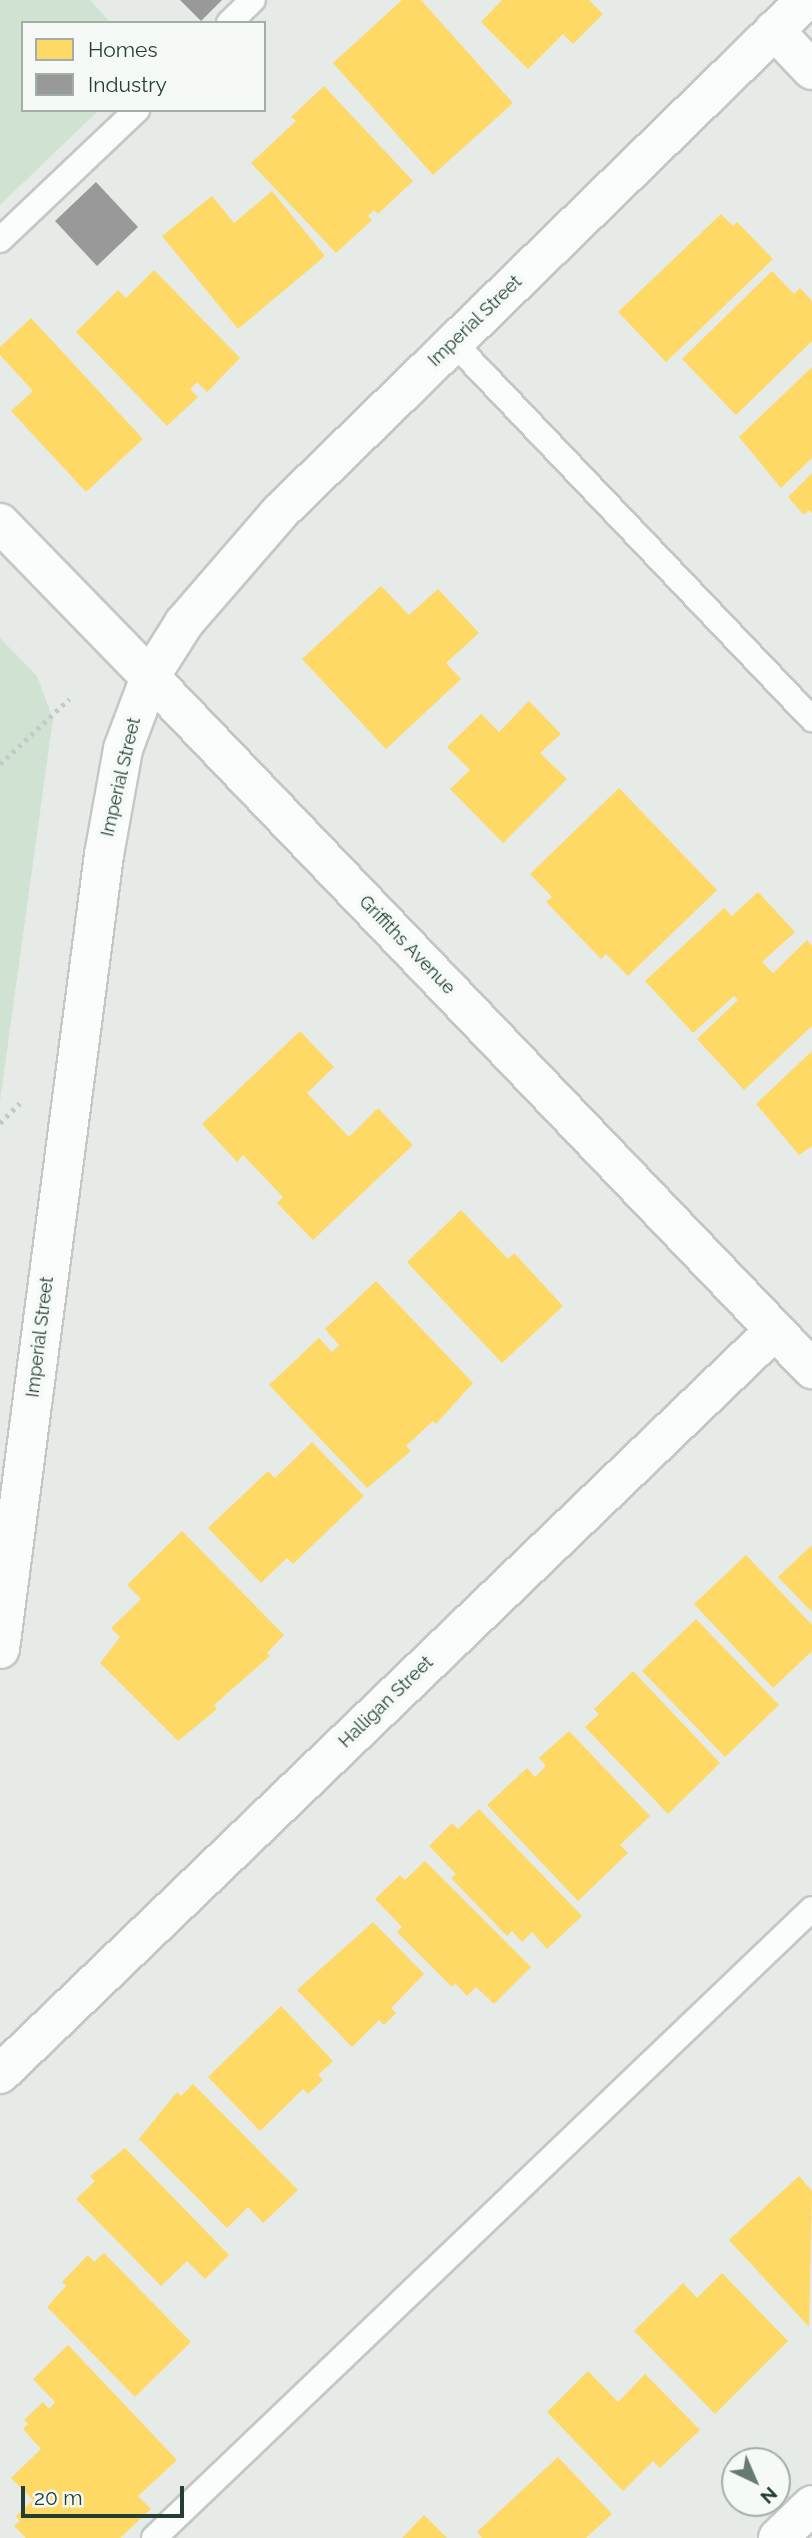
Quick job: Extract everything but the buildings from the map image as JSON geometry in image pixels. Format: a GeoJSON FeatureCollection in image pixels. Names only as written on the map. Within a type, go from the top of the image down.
{"type":"FeatureCollection","features":[{"type":"Feature","properties":{"kind":"street","name":"Imperial Street"},"geometry":{"type":"LineString","coordinates":[[0,1648],[3,1599],[104,855],[123,749],[150,677],[184,623],[280,512],[806,0]]}},
{"type":"Feature","properties":{"kind":"street"},"geometry":{"type":"LineString","coordinates":[[774,30],[812,70]]}},
{"type":"Feature","properties":{"kind":"street","name":"Griffiths Avenue"},"geometry":{"type":"LineString","coordinates":[[0,523],[812,1370]]}},
{"type":"Feature","properties":{"kind":"street","name":"Halligan Street"},"geometry":{"type":"LineString","coordinates":[[0,2074],[774,1331]]}},
{"type":"Feature","properties":{"kind":"street"},"geometry":{"type":"LineString","coordinates":[[778,2538],[812,2505]]}},
{"type":"Feature","properties":{"kind":"lane"},"geometry":{"type":"LineString","coordinates":[[231,21],[253,0]]}},
{"type":"Feature","properties":{"kind":"lane"},"geometry":{"type":"LineString","coordinates":[[0,240],[135,112]]}},
{"type":"Feature","properties":{"kind":"lane"},"geometry":{"type":"LineString","coordinates":[[453,342],[812,719]]}},
{"type":"Feature","properties":{"kind":"lane"},"geometry":{"type":"LineString","coordinates":[[154,2538],[812,1909]]}},
{"type":"Feature","properties":{"kind":"path"},"geometry":{"type":"LineString","coordinates":[[0,765],[69,699]]}},
{"type":"Feature","properties":{"kind":"path"},"geometry":{"type":"LineString","coordinates":[[0,1123],[19,1103]]}},
{"type":"Feature","properties":{"kind":"green space"},"geometry":{"type":"Polygon","coordinates":[[[0,0],[90,0],[109,21],[21,21],[21,112],[97,112],[0,205],[0,0]]]}},
{"type":"Feature","properties":{"kind":"green space"},"geometry":{"type":"Polygon","coordinates":[[[0,638],[37,676],[53,719],[0,1101],[0,638]]]}}]}
